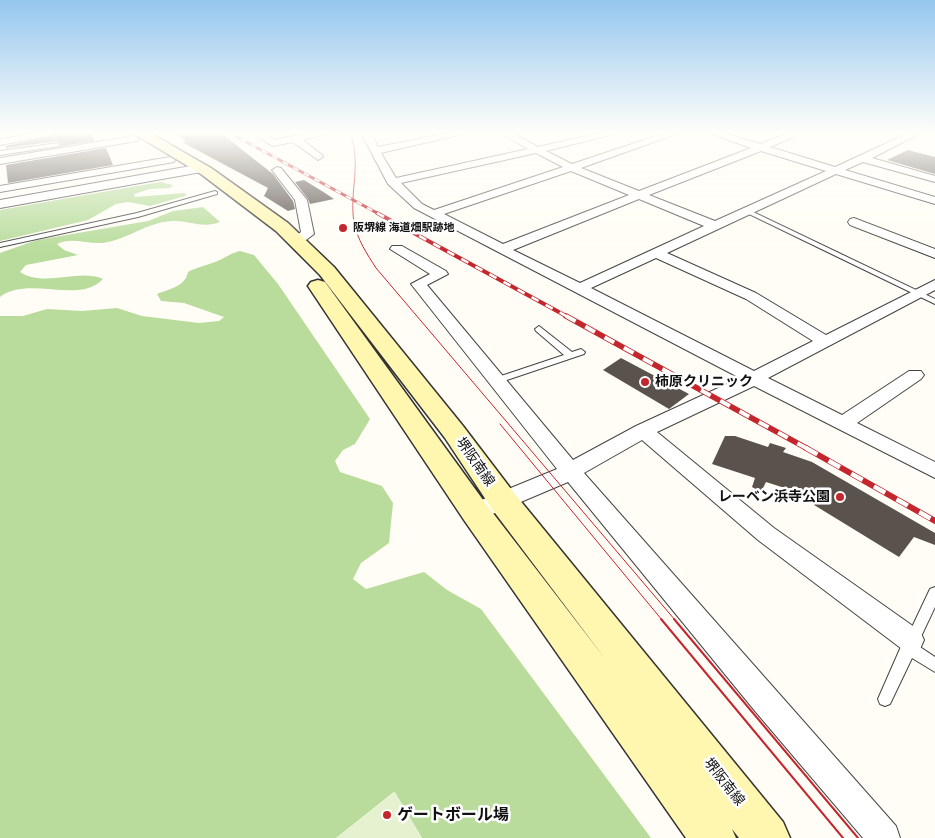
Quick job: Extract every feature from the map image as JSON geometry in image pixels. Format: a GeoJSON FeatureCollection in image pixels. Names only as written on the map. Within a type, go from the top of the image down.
{"type":"FeatureCollection","features":[{"type":"Feature","properties":{"kind":"main road","name":"堺阪南線"},"geometry":{"type":"LineString","coordinates":[[193,172],[215,193],[266,230],[300,263],[475,512],[713,838]]}},
{"type":"Feature","properties":{"kind":"main road","name":"堺阪南線"},"geometry":{"type":"LineString","coordinates":[[195,172],[297,240],[327,271],[454,432],[503,501],[767,838]]}},
{"type":"Feature","properties":{"kind":"street"},"geometry":{"type":"LineString","coordinates":[[0,189],[137,172]]}},
{"type":"Feature","properties":{"kind":"street"},"geometry":{"type":"LineString","coordinates":[[0,198],[151,172]]}},
{"type":"Feature","properties":{"kind":"street"},"geometry":{"type":"LineString","coordinates":[[0,204],[156,172]]}},
{"type":"Feature","properties":{"kind":"street"},"geometry":{"type":"LineString","coordinates":[[279,172],[301,200],[308,234],[297,240]]}},
{"type":"Feature","properties":{"kind":"street"},"geometry":{"type":"LineString","coordinates":[[386,172],[392,182],[418,206],[935,471]]}},
{"type":"Feature","properties":{"kind":"street"},"geometry":{"type":"LineString","coordinates":[[392,182],[437,172]]}},
{"type":"Feature","properties":{"kind":"street"},"geometry":{"type":"LineString","coordinates":[[433,214],[560,172]]}},
{"type":"Feature","properties":{"kind":"street"},"geometry":{"type":"LineString","coordinates":[[582,172],[715,226]]}},
{"type":"Feature","properties":{"kind":"street"},"geometry":{"type":"LineString","coordinates":[[503,249],[700,172]]}},
{"type":"Feature","properties":{"kind":"street"},"geometry":{"type":"LineString","coordinates":[[580,288],[830,172]]}},
{"type":"Feature","properties":{"kind":"street"},"geometry":{"type":"LineString","coordinates":[[841,172],[935,201]]}},
{"type":"Feature","properties":{"kind":"street"},"geometry":{"type":"LineString","coordinates":[[911,172],[935,179]]}},
{"type":"Feature","properties":{"kind":"street"},"geometry":{"type":"LineString","coordinates":[[854,222],[935,254]]}},
{"type":"Feature","properties":{"kind":"street"},"geometry":{"type":"LineString","coordinates":[[397,249],[441,274],[418,284],[569,472],[697,624],[884,838]]}},
{"type":"Feature","properties":{"kind":"street"},"geometry":{"type":"LineString","coordinates":[[656,253],[751,296],[825,341]]}},
{"type":"Feature","properties":{"kind":"street"},"geometry":{"type":"LineString","coordinates":[[475,512],[569,472],[643,431],[755,378],[935,284]]}},
{"type":"Feature","properties":{"kind":"street"},"geometry":{"type":"LineString","coordinates":[[843,423],[915,375]]}},
{"type":"Feature","properties":{"kind":"street"},"geometry":{"type":"LineString","coordinates":[[643,431],[766,534],[910,643]]}},
{"type":"Feature","properties":{"kind":"lane"},"geometry":{"type":"LineString","coordinates":[[0,244],[138,214],[215,193]]}},
{"type":"Feature","properties":{"kind":"lane"},"geometry":{"type":"LineString","coordinates":[[747,211],[935,302]]}},
{"type":"Feature","properties":{"kind":"lane"},"geometry":{"type":"LineString","coordinates":[[538,329],[570,355]]}},
{"type":"Feature","properties":{"kind":"lane"},"geometry":{"type":"LineString","coordinates":[[495,381],[581,352]]}},
{"type":"Feature","properties":{"kind":"lane"},"geometry":{"type":"LineString","coordinates":[[885,699],[910,643],[935,594]]}},
{"type":"Feature","properties":{"kind":"lane"},"geometry":{"type":"LineString","coordinates":[[910,643],[935,664]]}},
{"type":"Feature","properties":{"kind":"green space"},"geometry":{"type":"Polygon","coordinates":[[[160,182],[173,185],[170,188],[150,189],[134,194],[135,197],[184,193],[186,194],[185,196],[150,206],[128,202],[116,204],[88,220],[0,241],[0,210],[160,182]]]}},
{"type":"Feature","properties":{"kind":"green space"},"geometry":{"type":"Polygon","coordinates":[[[203,207],[220,222],[208,225],[178,221],[163,222],[102,243],[62,242],[57,244],[64,250],[78,255],[26,265],[20,272],[40,278],[94,276],[103,279],[93,286],[81,290],[25,289],[12,291],[0,297],[0,253],[37,240],[148,221],[173,211],[203,207]]]}},
{"type":"Feature","properties":{"kind":"green space"},"geometry":{"type":"Polygon","coordinates":[[[240,251],[254,255],[278,284],[370,419],[355,444],[343,450],[335,461],[340,472],[382,486],[393,503],[389,543],[361,563],[353,579],[366,589],[424,572],[447,590],[481,609],[651,838],[422,838],[394,792],[336,838],[0,838],[0,316],[23,316],[47,309],[82,311],[117,308],[142,316],[199,323],[219,321],[224,317],[184,303],[161,301],[157,294],[180,284],[184,281],[188,272],[240,251]]]}},
{"type":"Feature","properties":{"kind":"green space","name":"ゲートボール場"},"geometry":{"type":"Polygon","coordinates":[[[395,792],[422,838],[336,838],[395,792]]]}},
{"type":"Feature","properties":{"kind":"building"},"geometry":{"type":"Polygon","coordinates":[[[7,172],[72,172],[8,183],[7,172]]]}},
{"type":"Feature","properties":{"kind":"building"},"geometry":{"type":"Polygon","coordinates":[[[238,172],[271,172],[293,201],[295,209],[288,211],[264,196],[268,188],[238,172]]]}},
{"type":"Feature","properties":{"kind":"building"},"geometry":{"type":"Polygon","coordinates":[[[304,180],[334,199],[310,204],[295,182],[304,180]]]}},
{"type":"Feature","properties":{"kind":"building","name":"柿原クリニック"},"geometry":{"type":"Polygon","coordinates":[[[621,358],[689,394],[669,409],[603,370],[621,358]]]}},
{"type":"Feature","properties":{"kind":"building","name":"レーベン浜寺公園"},"geometry":{"type":"Polygon","coordinates":[[[725,436],[735,436],[768,447],[770,443],[786,448],[783,452],[812,462],[935,533],[935,545],[914,537],[899,557],[788,489],[766,482],[761,492],[752,487],[755,478],[712,464],[725,436]]]}},
{"type":"Feature","properties":{"kind":"tram line"},"geometry":{"type":"LineString","coordinates":[[355,172],[353,211],[355,228],[376,268],[675,620]]}},
{"type":"Feature","properties":{"kind":"tram line"},"geometry":{"type":"LineString","coordinates":[[500,424],[662,620]]}},
{"type":"Feature","properties":{"kind":"tram line"},"geometry":{"type":"LineString","coordinates":[[661,619],[843,838]]}},
{"type":"Feature","properties":{"kind":"tram line"},"geometry":{"type":"LineString","coordinates":[[674,619],[858,838]]}},
{"type":"Feature","properties":{"kind":"railway"},"geometry":{"type":"LineString","coordinates":[[302,172],[379,214]]}},
{"type":"Feature","properties":{"kind":"railway"},"geometry":{"type":"LineString","coordinates":[[377,213],[568,317]]}},
{"type":"Feature","properties":{"kind":"railway"},"geometry":{"type":"LineString","coordinates":[[566,316],[808,449]]}},
{"type":"Feature","properties":{"kind":"railway"},"geometry":{"type":"LineString","coordinates":[[806,448],[935,521]]}},
{"type":"Feature","properties":{"kind":"place","name":"阪堺線 海道畑駅跡地"},"geometry":{"type":"Point","coordinates":[343,228]}},
{"type":"Feature","properties":{"kind":"place","name":"柿原クリニック"},"geometry":{"type":"Point","coordinates":[645,382]}},
{"type":"Feature","properties":{"kind":"place","name":"レーベン浜寺公園"},"geometry":{"type":"Point","coordinates":[840,497]}},
{"type":"Feature","properties":{"kind":"place","name":"ゲートボール場"},"geometry":{"type":"Point","coordinates":[387,815]}}]}
